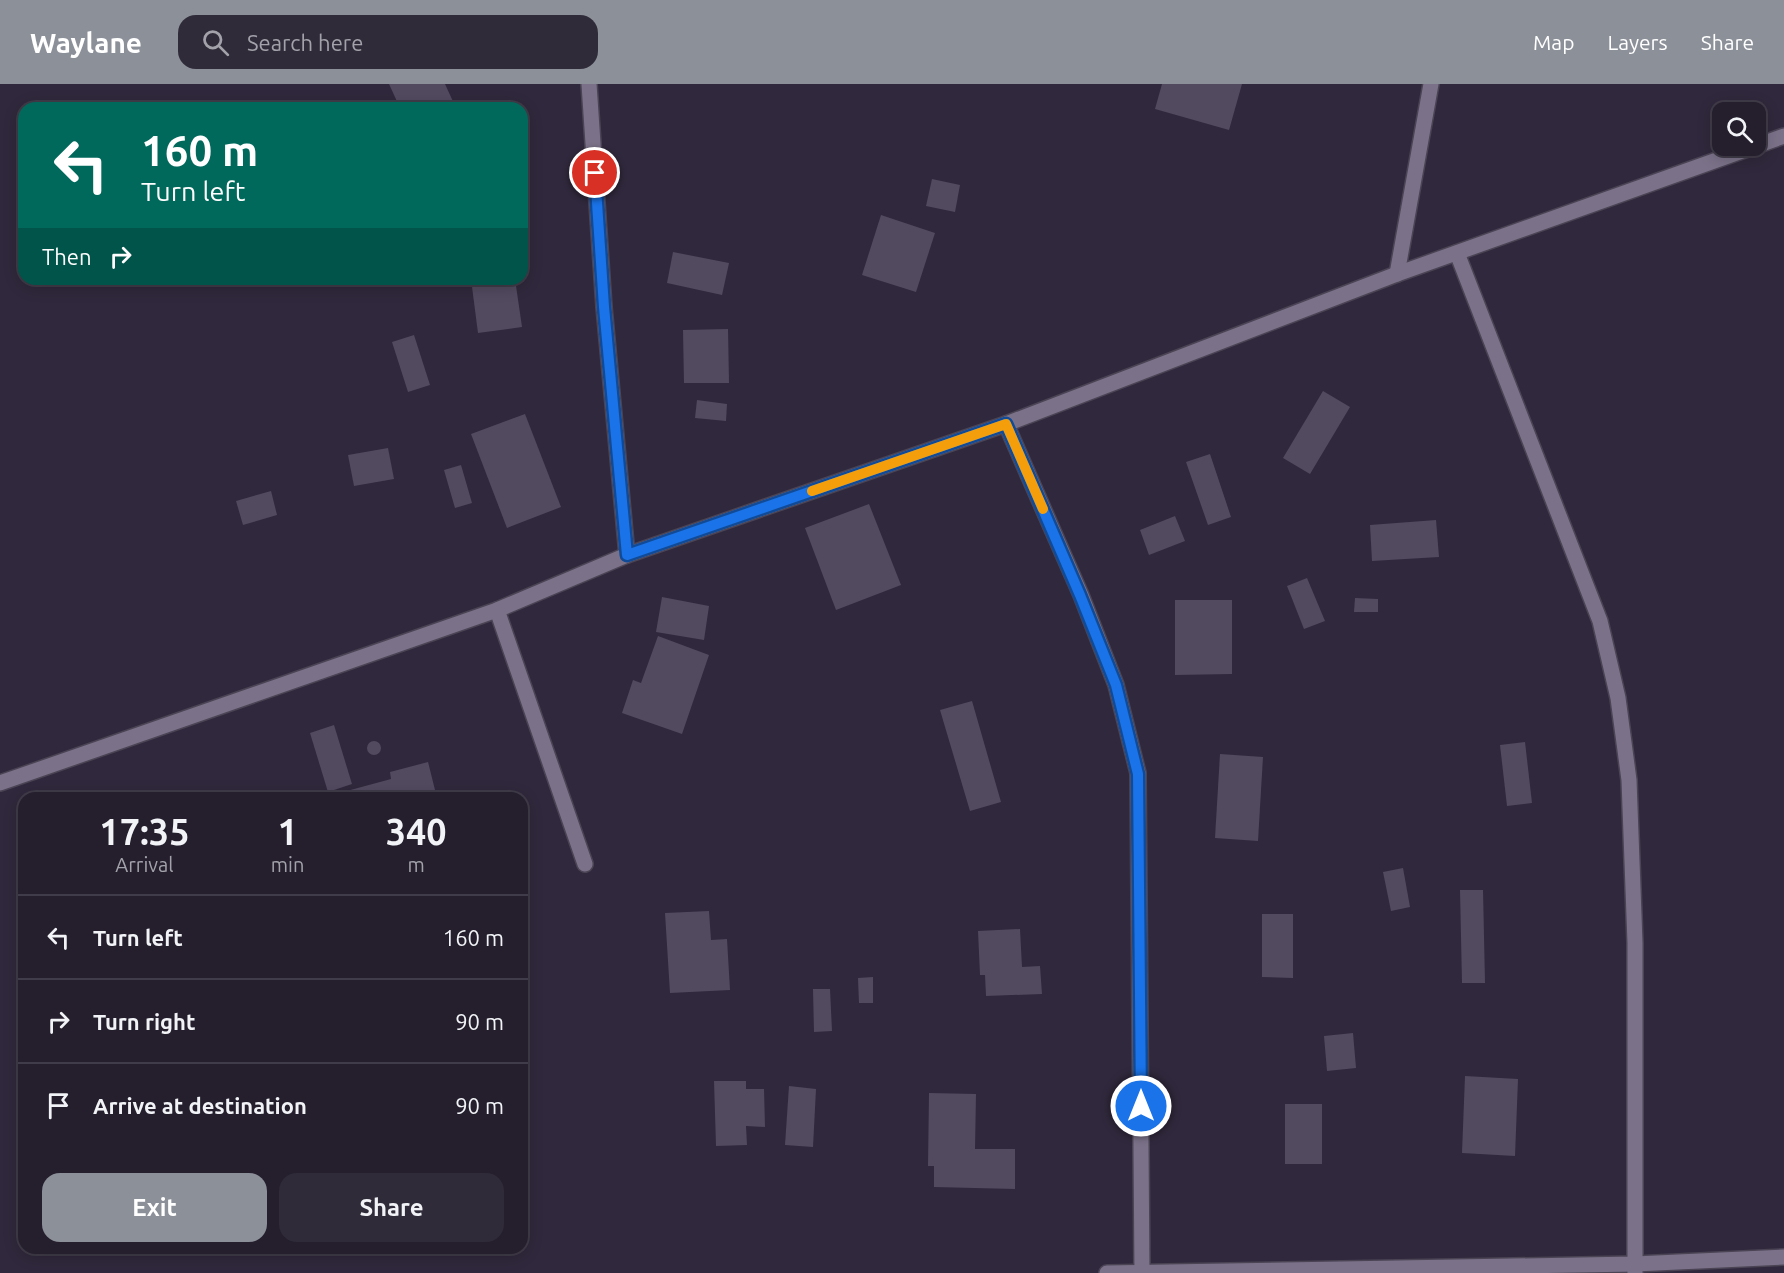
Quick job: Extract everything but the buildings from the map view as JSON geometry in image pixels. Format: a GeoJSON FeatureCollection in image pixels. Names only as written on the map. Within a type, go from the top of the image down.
{"type":"FeatureCollection","features":[{"type":"Feature","properties":{"kind":"street"},"geometry":{"type":"LineString","coordinates":[[589,84],[604,307],[627,555]]}},
{"type":"Feature","properties":{"kind":"street"},"geometry":{"type":"LineString","coordinates":[[1397,274],[1431,84]]}},
{"type":"Feature","properties":{"kind":"street"},"geometry":{"type":"LineString","coordinates":[[0,783],[497,610],[627,555],[1006,424],[1397,274],[1784,136]]}},
{"type":"Feature","properties":{"kind":"street"},"geometry":{"type":"LineString","coordinates":[[1457,253],[1600,621],[1618,698],[1629,780],[1635,943],[1635,1268]]}},
{"type":"Feature","properties":{"kind":"street"},"geometry":{"type":"LineString","coordinates":[[1006,424],[1116,685],[1138,774],[1142,1273]]}},
{"type":"Feature","properties":{"kind":"street"},"geometry":{"type":"LineString","coordinates":[[497,610],[585,864]]}},
{"type":"Feature","properties":{"kind":"street"},"geometry":{"type":"LineString","coordinates":[[1107,1273],[1635,1268],[1784,1257]]}},
{"type":"Feature","properties":{"kind":"slow traffic"},"geometry":{"type":"LineString","coordinates":[[812,491],[1006,424],[1043,509]]}},
{"type":"Feature","properties":{"kind":"route"},"geometry":{"type":"LineString","coordinates":[[595,173],[604,307],[627,555],[1006,424],[1116,685],[1138,774],[1141,1106]]}}]}
